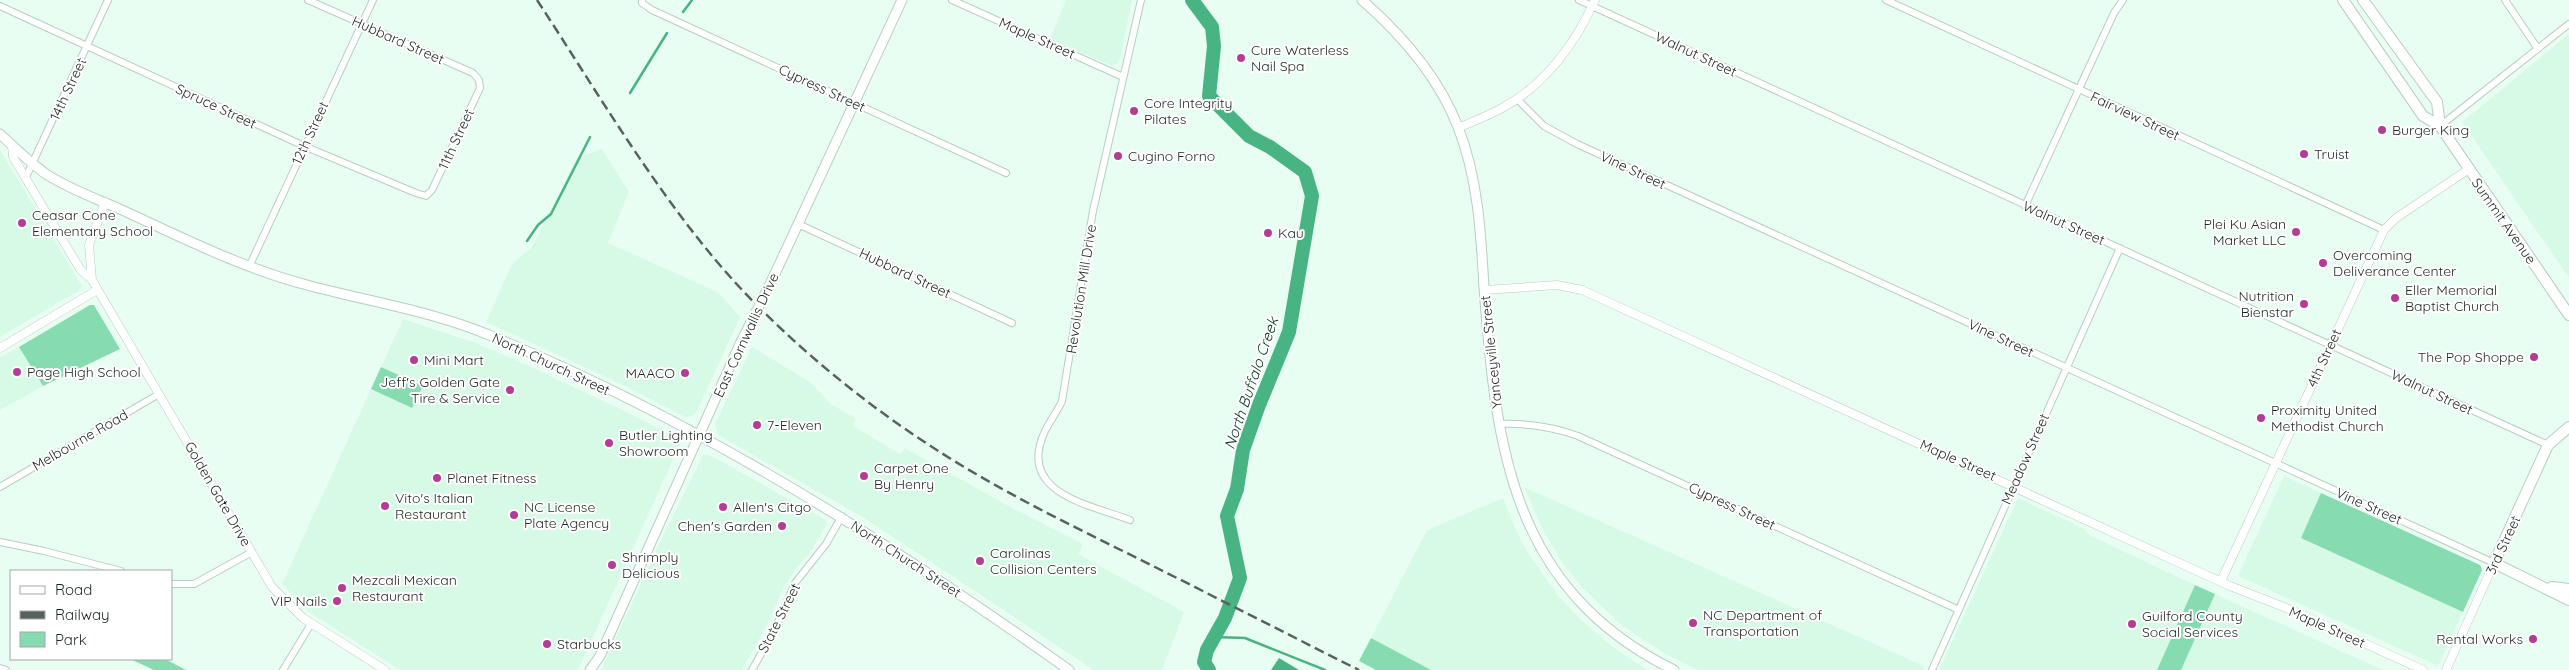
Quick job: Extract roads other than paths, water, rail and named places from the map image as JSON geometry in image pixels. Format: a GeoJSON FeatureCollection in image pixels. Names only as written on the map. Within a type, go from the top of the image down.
{"type":"FeatureCollection","features":[{"type":"Feature","properties":{"kind":"main road","name":"East Cornwallis Drive"},"geometry":{"type":"LineString","coordinates":[[590,670],[600,656],[740,344],[902,0]]}},
{"type":"Feature","properties":{"kind":"main road","name":"Yanceyville Street"},"geometry":{"type":"LineString","coordinates":[[1362,0],[1381,17],[1421,64],[1450,108],[1458,128],[1476,189],[1498,424],[1508,469],[1532,534],[1568,587],[1605,626],[1630,647],[1674,670]]}},
{"type":"Feature","properties":{"kind":"main road","name":"Summit Avenue"},"geometry":{"type":"LineString","coordinates":[[2343,0],[2423,116],[2440,126],[2569,315]]}},
{"type":"Feature","properties":{"kind":"main road","name":"Summit Avenue"},"geometry":{"type":"LineString","coordinates":[[2363,0],[2437,102],[2440,126]]}},
{"type":"Feature","properties":{"kind":"main road","name":"North Church Street"},"geometry":{"type":"LineString","coordinates":[[0,134],[32,164],[49,176],[249,267],[307,285],[422,312],[481,332],[573,372],[699,436],[842,516],[953,588],[1069,670]]}},
{"type":"Feature","properties":{"kind":"main road","name":"3rd Street"},"geometry":{"type":"LineString","coordinates":[[2494,563],[2548,446],[2569,427]]}},
{"type":"Feature","properties":{"kind":"main road"},"geometry":{"type":"LineString","coordinates":[[2494,563],[2569,600]]}},
{"type":"Feature","properties":{"kind":"main road"},"geometry":{"type":"LineString","coordinates":[[2546,587],[2569,589]]}},
{"type":"Feature","properties":{"kind":"street","name":"14th Street"},"geometry":{"type":"LineString","coordinates":[[26,177],[108,0]]}},
{"type":"Feature","properties":{"kind":"street","name":"Hubbard Street"},"geometry":{"type":"LineString","coordinates":[[308,0],[473,73],[479,80],[480,88]]}},
{"type":"Feature","properties":{"kind":"street","name":"12th Street"},"geometry":{"type":"LineString","coordinates":[[249,267],[372,0]]}},
{"type":"Feature","properties":{"kind":"street","name":"Cypress Street"},"geometry":{"type":"LineString","coordinates":[[642,0],[642,3],[652,10],[1006,173]]}},
{"type":"Feature","properties":{"kind":"street","name":"Maple Street"},"geometry":{"type":"LineString","coordinates":[[952,0],[1123,77]]}},
{"type":"Feature","properties":{"kind":"street","name":"Revolution Mill Drive"},"geometry":{"type":"LineString","coordinates":[[1130,520],[1064,496],[1046,482],[1040,472],[1039,465],[1045,430],[1054,420],[1064,392],[1093,211],[1141,0]]}},
{"type":"Feature","properties":{"kind":"street","name":"Walnut Street"},"geometry":{"type":"LineString","coordinates":[[1579,0],[1594,3],[2025,206],[2548,446]]}},
{"type":"Feature","properties":{"kind":"street","name":"Fairview Street"},"geometry":{"type":"LineString","coordinates":[[1886,0],[2384,230]]}},
{"type":"Feature","properties":{"kind":"street"},"geometry":{"type":"LineString","coordinates":[[2025,206],[2123,0]]}},
{"type":"Feature","properties":{"kind":"street"},"geometry":{"type":"LineString","coordinates":[[2505,0],[2538,49]]}},
{"type":"Feature","properties":{"kind":"street"},"geometry":{"type":"LineString","coordinates":[[1458,128],[1516,99],[1537,83],[1563,56],[1594,3]]}},
{"type":"Feature","properties":{"kind":"street","name":"Spruce Street"},"geometry":{"type":"LineString","coordinates":[[0,6],[304,146],[416,194],[426,196],[432,190]]}},
{"type":"Feature","properties":{"kind":"street"},"geometry":{"type":"LineString","coordinates":[[2440,126],[2569,24]]}},
{"type":"Feature","properties":{"kind":"street","name":"11th Street"},"geometry":{"type":"LineString","coordinates":[[432,190],[480,88]]}},
{"type":"Feature","properties":{"kind":"street","name":"Vine Street"},"geometry":{"type":"LineString","coordinates":[[1516,99],[1544,126],[1577,144],[2494,563]]}},
{"type":"Feature","properties":{"kind":"street","name":"Golden Gate Drive"},"geometry":{"type":"LineString","coordinates":[[12,145],[13,157],[80,269],[92,280],[252,552],[281,597],[311,624],[386,670]]}},
{"type":"Feature","properties":{"kind":"street","name":"4th Street"},"geometry":{"type":"LineString","coordinates":[[2221,581],[2384,230],[2396,218],[2469,169]]}},
{"type":"Feature","properties":{"kind":"street","name":"Golden Gate Drive"},"geometry":{"type":"LineString","coordinates":[[92,280],[89,245],[105,202]]}},
{"type":"Feature","properties":{"kind":"street","name":"Hubbard Street"},"geometry":{"type":"LineString","coordinates":[[798,224],[1012,323]]}},
{"type":"Feature","properties":{"kind":"street","name":"Meadow Street"},"geometry":{"type":"LineString","coordinates":[[1932,670],[2120,248]]}},
{"type":"Feature","properties":{"kind":"street","name":"Maple Street"},"geometry":{"type":"LineString","coordinates":[[1485,290],[1557,286],[1582,290],[2014,485],[2221,581],[2294,611],[2423,670]]}},
{"type":"Feature","properties":{"kind":"street"},"geometry":{"type":"LineString","coordinates":[[0,348],[97,290]]}},
{"type":"Feature","properties":{"kind":"street","name":"Melbourne Road"},"geometry":{"type":"LineString","coordinates":[[0,487],[159,394]]}},
{"type":"Feature","properties":{"kind":"street","name":"Cypress Street"},"geometry":{"type":"LineString","coordinates":[[1498,424],[1519,423],[1546,426],[1578,436],[1960,610]]}},
{"type":"Feature","properties":{"kind":"street","name":"State Street"},"geometry":{"type":"LineString","coordinates":[[752,670],[774,632],[795,583],[826,544],[842,516]]}},
{"type":"Feature","properties":{"kind":"street"},"geometry":{"type":"LineString","coordinates":[[0,542],[117,570]]}},
{"type":"Feature","properties":{"kind":"street"},"geometry":{"type":"LineString","coordinates":[[172,584],[194,584],[252,552]]}},
{"type":"Feature","properties":{"kind":"street","name":"3rd Street"},"geometry":{"type":"LineString","coordinates":[[2446,670],[2494,563]]}},
{"type":"Feature","properties":{"kind":"street"},"geometry":{"type":"LineString","coordinates":[[282,670],[311,624]]}},
{"type":"Feature","properties":{"kind":"street"},"geometry":{"type":"LineString","coordinates":[[0,668],[6,670]]}},
{"type":"Feature","properties":{"kind":"waterway"},"geometry":{"type":"LineString","coordinates":[[683,12],[692,0]]}},
{"type":"Feature","properties":{"kind":"waterway","name":"North Buffalo Creek"},"geometry":{"type":"LineString","coordinates":[[1192,0],[1212,27],[1214,46],[1209,96],[1249,136],[1270,147],[1305,172],[1312,196],[1289,332],[1243,450],[1237,489],[1227,516],[1240,578],[1225,618],[1207,650],[1204,662],[1209,670]]}},
{"type":"Feature","properties":{"kind":"waterway"},"geometry":{"type":"LineString","coordinates":[[630,93],[667,33]]}},
{"type":"Feature","properties":{"kind":"waterway"},"geometry":{"type":"LineString","coordinates":[[527,241],[538,225],[551,214],[590,137]]}},
{"type":"Feature","properties":{"kind":"waterway"},"geometry":{"type":"LineString","coordinates":[[1214,637],[1245,638],[1325,670]]}},
{"type":"Feature","properties":{"kind":"railway"},"geometry":{"type":"LineString","coordinates":[[537,0],[635,151],[688,226],[745,293],[825,368],[914,435],[998,487],[1359,670]]}},
{"type":"Feature","properties":{"kind":"place","name":"Cure Waterless Nail Spa"},"geometry":{"type":"Point","coordinates":[1241,58]}},
{"type":"Feature","properties":{"kind":"place","name":"Core Integrity Pilates"},"geometry":{"type":"Point","coordinates":[1134,111]}},
{"type":"Feature","properties":{"kind":"place","name":"Burger King"},"geometry":{"type":"Point","coordinates":[2382,130]}},
{"type":"Feature","properties":{"kind":"place","name":"Truist"},"geometry":{"type":"Point","coordinates":[2304,154]}},
{"type":"Feature","properties":{"kind":"place","name":"Cugino Forno"},"geometry":{"type":"Point","coordinates":[1118,156]}},
{"type":"Feature","properties":{"kind":"place","name":"Ceasar Cone Elementary School"},"geometry":{"type":"Point","coordinates":[22,223]}},
{"type":"Feature","properties":{"kind":"place","name":"Plei Ku Asian Market LLC"},"geometry":{"type":"Point","coordinates":[2296,232]}},
{"type":"Feature","properties":{"kind":"place","name":"Kau"},"geometry":{"type":"Point","coordinates":[1268,233]}},
{"type":"Feature","properties":{"kind":"place","name":"Overcoming Deliverance Center"},"geometry":{"type":"Point","coordinates":[2323,263]}},
{"type":"Feature","properties":{"kind":"place","name":"Eller Memorial Baptist Church"},"geometry":{"type":"Point","coordinates":[2395,298]}},
{"type":"Feature","properties":{"kind":"place","name":"Nutrition Bienstar"},"geometry":{"type":"Point","coordinates":[2304,304]}},
{"type":"Feature","properties":{"kind":"place","name":"The Pop Shoppe"},"geometry":{"type":"Point","coordinates":[2534,357]}},
{"type":"Feature","properties":{"kind":"place","name":"Mini Mart"},"geometry":{"type":"Point","coordinates":[414,360]}},
{"type":"Feature","properties":{"kind":"place","name":"Page High School"},"geometry":{"type":"Point","coordinates":[17,372]}},
{"type":"Feature","properties":{"kind":"place","name":"MAACO"},"geometry":{"type":"Point","coordinates":[685,373]}},
{"type":"Feature","properties":{"kind":"place","name":"Jeff's Golden Gate Tire & Service"},"geometry":{"type":"Point","coordinates":[510,390]}},
{"type":"Feature","properties":{"kind":"place","name":"Proximity United Methodist Church"},"geometry":{"type":"Point","coordinates":[2261,418]}},
{"type":"Feature","properties":{"kind":"place","name":"7-Eleven"},"geometry":{"type":"Point","coordinates":[757,425]}},
{"type":"Feature","properties":{"kind":"place","name":"Butler Lighting Showroom"},"geometry":{"type":"Point","coordinates":[609,443]}},
{"type":"Feature","properties":{"kind":"place","name":"Carpet One By Henry"},"geometry":{"type":"Point","coordinates":[864,476]}},
{"type":"Feature","properties":{"kind":"place","name":"Planet Fitness"},"geometry":{"type":"Point","coordinates":[437,478]}},
{"type":"Feature","properties":{"kind":"place","name":"Vito's Italian Restaurant"},"geometry":{"type":"Point","coordinates":[385,506]}},
{"type":"Feature","properties":{"kind":"place","name":"Allen's Citgo"},"geometry":{"type":"Point","coordinates":[723,507]}},
{"type":"Feature","properties":{"kind":"place","name":"NC License Plate Agency"},"geometry":{"type":"Point","coordinates":[514,515]}},
{"type":"Feature","properties":{"kind":"place","name":"Chen's Garden"},"geometry":{"type":"Point","coordinates":[782,526]}},
{"type":"Feature","properties":{"kind":"place","name":"Carolinas Collision Centers"},"geometry":{"type":"Point","coordinates":[980,561]}},
{"type":"Feature","properties":{"kind":"place","name":"Shrimply Delicious"},"geometry":{"type":"Point","coordinates":[612,565]}},
{"type":"Feature","properties":{"kind":"place","name":"Mezcali Mexican Restaurant"},"geometry":{"type":"Point","coordinates":[342,588]}},
{"type":"Feature","properties":{"kind":"place","name":"VIP Nails"},"geometry":{"type":"Point","coordinates":[337,601]}},
{"type":"Feature","properties":{"kind":"place","name":"NC Department of Transportation"},"geometry":{"type":"Point","coordinates":[1693,623]}},
{"type":"Feature","properties":{"kind":"place","name":"Guilford County Social Services"},"geometry":{"type":"Point","coordinates":[2132,624]}},
{"type":"Feature","properties":{"kind":"place","name":"Rental Works"},"geometry":{"type":"Point","coordinates":[2533,639]}},
{"type":"Feature","properties":{"kind":"place","name":"Starbucks"},"geometry":{"type":"Point","coordinates":[547,644]}}]}
